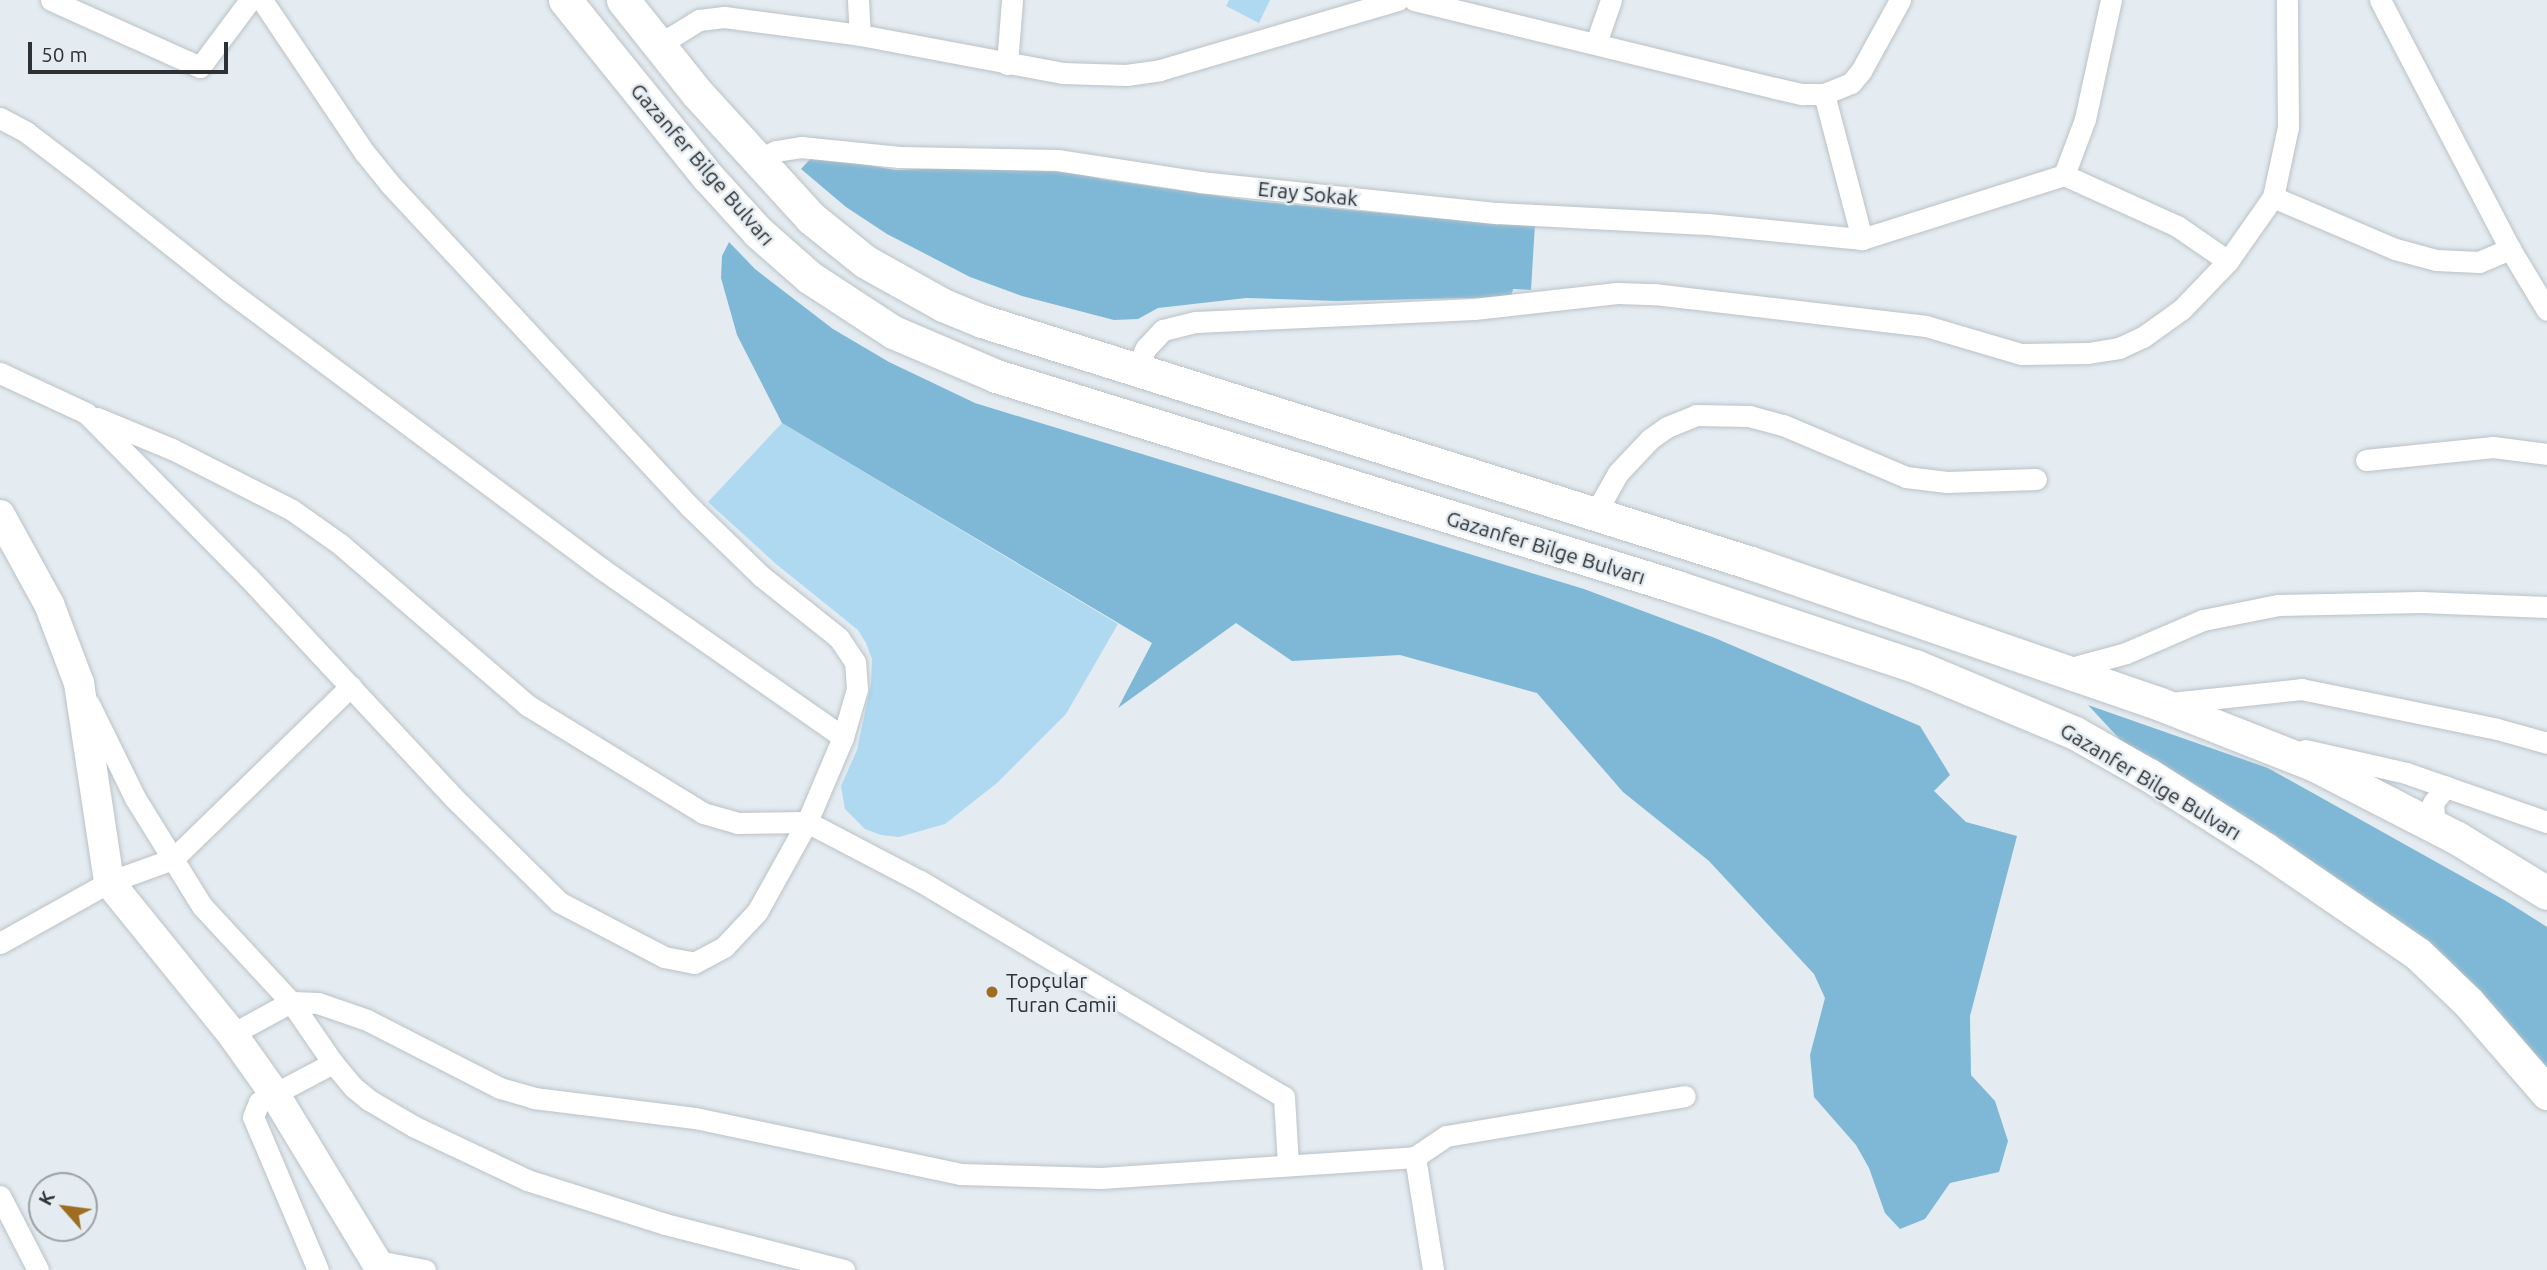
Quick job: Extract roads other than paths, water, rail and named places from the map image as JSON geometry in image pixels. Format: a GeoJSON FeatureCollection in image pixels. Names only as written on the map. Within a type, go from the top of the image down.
{"type":"FeatureCollection","features":[{"type":"Feature","properties":{"kind":"main road","name":"Gazanfer Bilge Bulvarı"},"geometry":{"type":"LineString","coordinates":[[565,0],[708,177],[758,232],[809,277],[893,332],[954,360],[1008,380],[1677,587],[1915,666],[2074,733],[2138,769],[2265,849],[2417,953],[2468,1002],[2547,1093]]}},
{"type":"Feature","properties":{"kind":"main road","name":"Gazanfer Bilge Bulvarı"},"geometry":{"type":"LineString","coordinates":[[623,0],[697,93],[811,219],[858,256],[900,283],[982,321],[1596,512],[2160,704],[2317,766],[2435,826],[2547,893]]}},
{"type":"Feature","properties":{"kind":"main road"},"geometry":{"type":"LineString","coordinates":[[0,515],[49,604],[79,683],[109,882],[232,1034],[274,1093],[377,1265]]}},
{"type":"Feature","properties":{"kind":"street"},"geometry":{"type":"LineString","coordinates":[[51,0],[200,67],[250,0]]}},
{"type":"Feature","properties":{"kind":"street"},"geometry":{"type":"LineString","coordinates":[[86,412],[351,686],[455,799],[559,902],[632,943],[681,962],[694,964],[707,958],[742,931],[768,895],[807,822],[843,737],[854,704],[858,673],[855,662],[839,638],[761,576],[689,506],[390,184],[364,152],[262,0]]}},
{"type":"Feature","properties":{"kind":"street"},"geometry":{"type":"LineString","coordinates":[[858,0],[860,36]]}},
{"type":"Feature","properties":{"kind":"street"},"geometry":{"type":"LineString","coordinates":[[1007,64],[1012,0]]}},
{"type":"Feature","properties":{"kind":"street"},"geometry":{"type":"LineString","coordinates":[[660,44],[699,20],[724,16],[860,36],[1007,64],[1095,75],[1160,70],[1398,0]]}},
{"type":"Feature","properties":{"kind":"street"},"geometry":{"type":"LineString","coordinates":[[1414,0],[1784,90],[1824,94],[1851,83],[1861,71],[1900,0]]}},
{"type":"Feature","properties":{"kind":"street"},"geometry":{"type":"LineString","coordinates":[[1596,43],[1611,0]]}},
{"type":"Feature","properties":{"kind":"street"},"geometry":{"type":"LineString","coordinates":[[2064,174],[2085,119],[2111,0]]}},
{"type":"Feature","properties":{"kind":"street"},"geometry":{"type":"LineString","coordinates":[[1136,370],[1146,348],[1163,330],[1196,322],[1474,309],[1617,293],[1668,295],[1926,326],[2021,354],[2088,353],[2119,348],[2165,323],[2228,261],[2273,197],[2288,127],[2287,0]]}},
{"type":"Feature","properties":{"kind":"street"},"geometry":{"type":"LineString","coordinates":[[2380,0],[2510,249],[2547,310]]}},
{"type":"Feature","properties":{"kind":"street"},"geometry":{"type":"LineString","coordinates":[[1824,94],[1862,240],[2064,174],[2177,226],[2228,261]]}},
{"type":"Feature","properties":{"kind":"street"},"geometry":{"type":"LineString","coordinates":[[0,118],[26,132],[229,291],[602,569],[843,737]]}},
{"type":"Feature","properties":{"kind":"street","name":"Eray Sokak"},"geometry":{"type":"LineString","coordinates":[[757,160],[776,151],[801,147],[899,157],[1058,160],[1200,182],[1497,213],[1708,224],[1862,240]]}},
{"type":"Feature","properties":{"kind":"street"},"geometry":{"type":"LineString","coordinates":[[2273,197],[2395,249],[2436,260],[2479,262],[2510,249]]}},
{"type":"Feature","properties":{"kind":"street"},"geometry":{"type":"LineString","coordinates":[[0,373],[184,455],[292,510],[340,544],[527,705],[703,813],[737,823],[807,822],[920,881],[1284,1097],[1288,1165]]}},
{"type":"Feature","properties":{"kind":"street"},"geometry":{"type":"LineString","coordinates":[[1596,512],[1618,473],[1650,439],[1667,427],[1696,415],[1749,416],[1774,422],[1891,472],[1928,481],[2036,479]]}},
{"type":"Feature","properties":{"kind":"street"},"geometry":{"type":"LineString","coordinates":[[2367,460],[2493,447],[2547,454]]}},
{"type":"Feature","properties":{"kind":"street"},"geometry":{"type":"LineString","coordinates":[[2059,671],[2126,653],[2203,620],[2277,605],[2421,602],[2547,607]]}},
{"type":"Feature","properties":{"kind":"street"},"geometry":{"type":"LineString","coordinates":[[79,683],[135,799],[202,906],[291,1002],[333,1063],[353,1087],[369,1100],[415,1127],[527,1180],[665,1224],[844,1270]]}},
{"type":"Feature","properties":{"kind":"street"},"geometry":{"type":"LineString","coordinates":[[0,943],[109,882],[173,859],[351,686]]}},
{"type":"Feature","properties":{"kind":"street"},"geometry":{"type":"LineString","coordinates":[[2160,704],[2301,689],[2497,729],[2547,743]]}},
{"type":"Feature","properties":{"kind":"street"},"geometry":{"type":"LineString","coordinates":[[2256,741],[2339,756],[2446,786],[2547,822]]}},
{"type":"Feature","properties":{"kind":"street"},"geometry":{"type":"LineString","coordinates":[[2435,826],[2433,803],[2446,786]]}},
{"type":"Feature","properties":{"kind":"street"},"geometry":{"type":"LineString","coordinates":[[232,1034],[291,1002],[318,1003],[341,1009],[500,1088],[534,1098],[695,1118],[960,1174],[1101,1178],[1415,1157],[1446,1136],[1685,1096]]}},
{"type":"Feature","properties":{"kind":"street"},"geometry":{"type":"LineString","coordinates":[[318,1270],[253,1122],[253,1110],[274,1093],[333,1063]]}},
{"type":"Feature","properties":{"kind":"street"},"geometry":{"type":"LineString","coordinates":[[1415,1157],[1433,1270]]}},
{"type":"Feature","properties":{"kind":"street"},"geometry":{"type":"LineString","coordinates":[[0,1196],[37,1270]]}},
{"type":"Feature","properties":{"kind":"street"},"geometry":{"type":"LineString","coordinates":[[377,1265],[425,1270]]}},
{"type":"Feature","properties":{"kind":"place","name":"Topçular Turan Camii"},"geometry":{"type":"Point","coordinates":[992,992]}}]}
